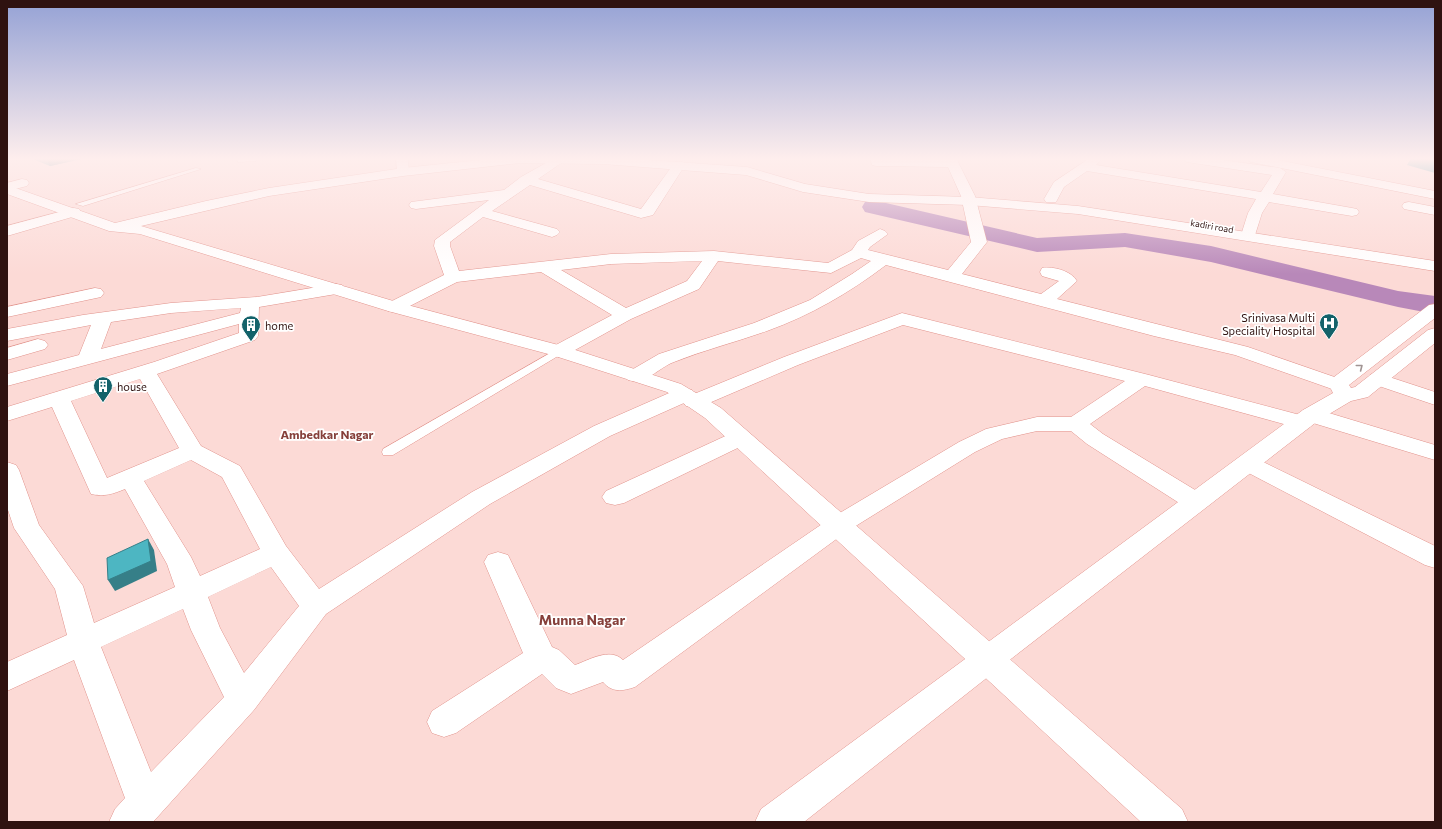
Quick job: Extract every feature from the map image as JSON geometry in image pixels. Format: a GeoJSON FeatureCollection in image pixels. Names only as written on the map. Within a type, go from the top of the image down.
{"type":"FeatureCollection","features":[{"type":"Feature","properties":{"kind":"street"},"geometry":{"type":"LineString","coordinates":[[37,197],[274,271],[394,307],[559,351],[674,388],[713,413],[1168,822]]}},
{"type":"Feature","properties":{"kind":"street"},"geometry":{"type":"LineString","coordinates":[[57,197],[77,208]]}},
{"type":"Feature","properties":{"kind":"street"},"geometry":{"type":"LineString","coordinates":[[124,225],[233,197]]}},
{"type":"Feature","properties":{"kind":"street"},"geometry":{"type":"LineString","coordinates":[[416,205],[485,197]]}},
{"type":"Feature","properties":{"kind":"street"},"geometry":{"type":"LineString","coordinates":[[453,277],[443,252],[443,240],[452,232],[503,197]]}},
{"type":"Feature","properties":{"kind":"street"},"geometry":{"type":"LineString","coordinates":[[582,197],[641,214],[648,212],[658,197]]}},
{"type":"Feature","properties":{"kind":"street"},"geometry":{"type":"LineString","coordinates":[[860,197],[869,198],[968,198],[979,242],[952,276]]}},
{"type":"Feature","properties":{"kind":"street","name":"kadiri road"},"geometry":{"type":"LineString","coordinates":[[951,197],[1054,204],[1250,232],[1435,262]]}},
{"type":"Feature","properties":{"kind":"street"},"geometry":{"type":"LineString","coordinates":[[1054,204],[1056,197]]}},
{"type":"Feature","properties":{"kind":"street"},"geometry":{"type":"LineString","coordinates":[[1250,232],[1255,213],[1265,197],[1352,212]]}},
{"type":"Feature","properties":{"kind":"street","name":"kadiri road"},"geometry":{"type":"LineString","coordinates":[[1054,204],[1435,266]]}},
{"type":"Feature","properties":{"kind":"street"},"geometry":{"type":"LineString","coordinates":[[1409,206],[1435,211]]}},
{"type":"Feature","properties":{"kind":"street"},"geometry":{"type":"LineString","coordinates":[[7,232],[77,208]]}},
{"type":"Feature","properties":{"kind":"street"},"geometry":{"type":"LineString","coordinates":[[481,212],[552,232]]}},
{"type":"Feature","properties":{"kind":"street"},"geometry":{"type":"LineString","coordinates":[[394,307],[453,277],[611,259],[714,256],[831,268],[858,253],[863,244],[880,234]]}},
{"type":"Feature","properties":{"kind":"street"},"geometry":{"type":"LineString","coordinates":[[858,253],[1045,300],[1161,332],[1241,351],[1342,390],[1361,393],[1434,336]]}},
{"type":"Feature","properties":{"kind":"street"},"geometry":{"type":"LineString","coordinates":[[559,351],[625,315],[692,286],[714,256]]}},
{"type":"Feature","properties":{"kind":"street"},"geometry":{"type":"LineString","coordinates":[[635,376],[666,358],[760,327],[816,304],[858,278],[883,259]]}},
{"type":"Feature","properties":{"kind":"street"},"geometry":{"type":"LineString","coordinates":[[545,266],[625,315]]}},
{"type":"Feature","properties":{"kind":"street"},"geometry":{"type":"LineString","coordinates":[[1045,300],[1069,281],[1067,278],[1048,272]]}},
{"type":"Feature","properties":{"kind":"street"},"geometry":{"type":"LineString","coordinates":[[7,380],[88,358],[249,309],[336,289]]}},
{"type":"Feature","properties":{"kind":"street"},"geometry":{"type":"LineString","coordinates":[[7,312],[95,293]]}},
{"type":"Feature","properties":{"kind":"street"},"geometry":{"type":"LineString","coordinates":[[7,335],[171,308],[249,309]]}},
{"type":"Feature","properties":{"kind":"street"},"geometry":{"type":"LineString","coordinates":[[7,414],[145,371],[248,336],[249,309]]}},
{"type":"Feature","properties":{"kind":"street"},"geometry":{"type":"LineString","coordinates":[[1342,390],[1341,381],[1435,309]]}},
{"type":"Feature","properties":{"kind":"street"},"geometry":{"type":"LineString","coordinates":[[88,358],[104,318]]}},
{"type":"Feature","properties":{"kind":"street"},"geometry":{"type":"LineString","coordinates":[[7,470],[27,528],[69,586],[89,660],[136,813],[242,700],[316,606],[481,498],[602,431],[902,319],[1142,379],[1307,418],[1435,453]]}},
{"type":"Feature","properties":{"kind":"street"},"geometry":{"type":"LineString","coordinates":[[7,354],[38,345]]}},
{"type":"Feature","properties":{"kind":"street"},"geometry":{"type":"LineString","coordinates":[[145,371],[192,451],[231,472],[276,553],[316,606]]}},
{"type":"Feature","properties":{"kind":"street"},"geometry":{"type":"LineString","coordinates":[[444,722],[541,658],[548,659],[570,680],[606,667],[609,667],[618,677],[624,677],[837,526],[967,447],[994,434],[1037,424],[1076,424],[1142,379]]}},
{"type":"Feature","properties":{"kind":"street"},"geometry":{"type":"LineString","coordinates":[[1377,379],[1435,399]]}},
{"type":"Feature","properties":{"kind":"street"},"geometry":{"type":"LineString","coordinates":[[774,822],[1342,390]]}},
{"type":"Feature","properties":{"kind":"street"},"geometry":{"type":"LineString","coordinates":[[58,397],[100,488],[108,487],[192,451]]}},
{"type":"Feature","properties":{"kind":"street"},"geometry":{"type":"LineString","coordinates":[[1076,424],[1095,439],[1196,502]]}},
{"type":"Feature","properties":{"kind":"street"},"geometry":{"type":"LineString","coordinates":[[615,498],[740,438]]}},
{"type":"Feature","properties":{"kind":"street"},"geometry":{"type":"LineString","coordinates":[[1247,463],[1435,558]]}},
{"type":"Feature","properties":{"kind":"street"},"geometry":{"type":"LineString","coordinates":[[130,477],[182,564],[206,630],[242,700]]}},
{"type":"Feature","properties":{"kind":"street"},"geometry":{"type":"LineString","coordinates":[[7,677],[84,643],[276,553]]}},
{"type":"Feature","properties":{"kind":"street"},"geometry":{"type":"LineString","coordinates":[[498,562],[541,658]]}},
{"type":"Feature","properties":{"kind":"lane"},"geometry":{"type":"LineString","coordinates":[[77,208],[111,197]]}},
{"type":"Feature","properties":{"kind":"lane"},"geometry":{"type":"LineString","coordinates":[[388,452],[559,351]]}},
{"type":"Feature","properties":{"kind":"building"},"geometry":{"type":"Polygon","coordinates":[[[148,539],[151,561],[108,580],[107,558],[148,539]]]}},
{"type":"Feature","properties":{"kind":"waterway"},"geometry":{"type":"LineString","coordinates":[[873,207],[1037,245],[1125,240],[1211,254],[1398,299],[1435,305]]}},
{"type":"Feature","properties":{"kind":"place","name":"Srinivasa Multi Speciality Hospital"},"geometry":{"type":"Point","coordinates":[1329,340]}},
{"type":"Feature","properties":{"kind":"place","name":"home"},"geometry":{"type":"Point","coordinates":[251,342]}},
{"type":"Feature","properties":{"kind":"place","name":"house"},"geometry":{"type":"Point","coordinates":[103,403]}},
{"type":"Feature","properties":{"kind":"district","name":"Ambedkar Nagar"},"geometry":{"type":"Point","coordinates":[327,434]}},
{"type":"Feature","properties":{"kind":"district","name":"Munna Nagar"},"geometry":{"type":"Point","coordinates":[582,619]}}]}
